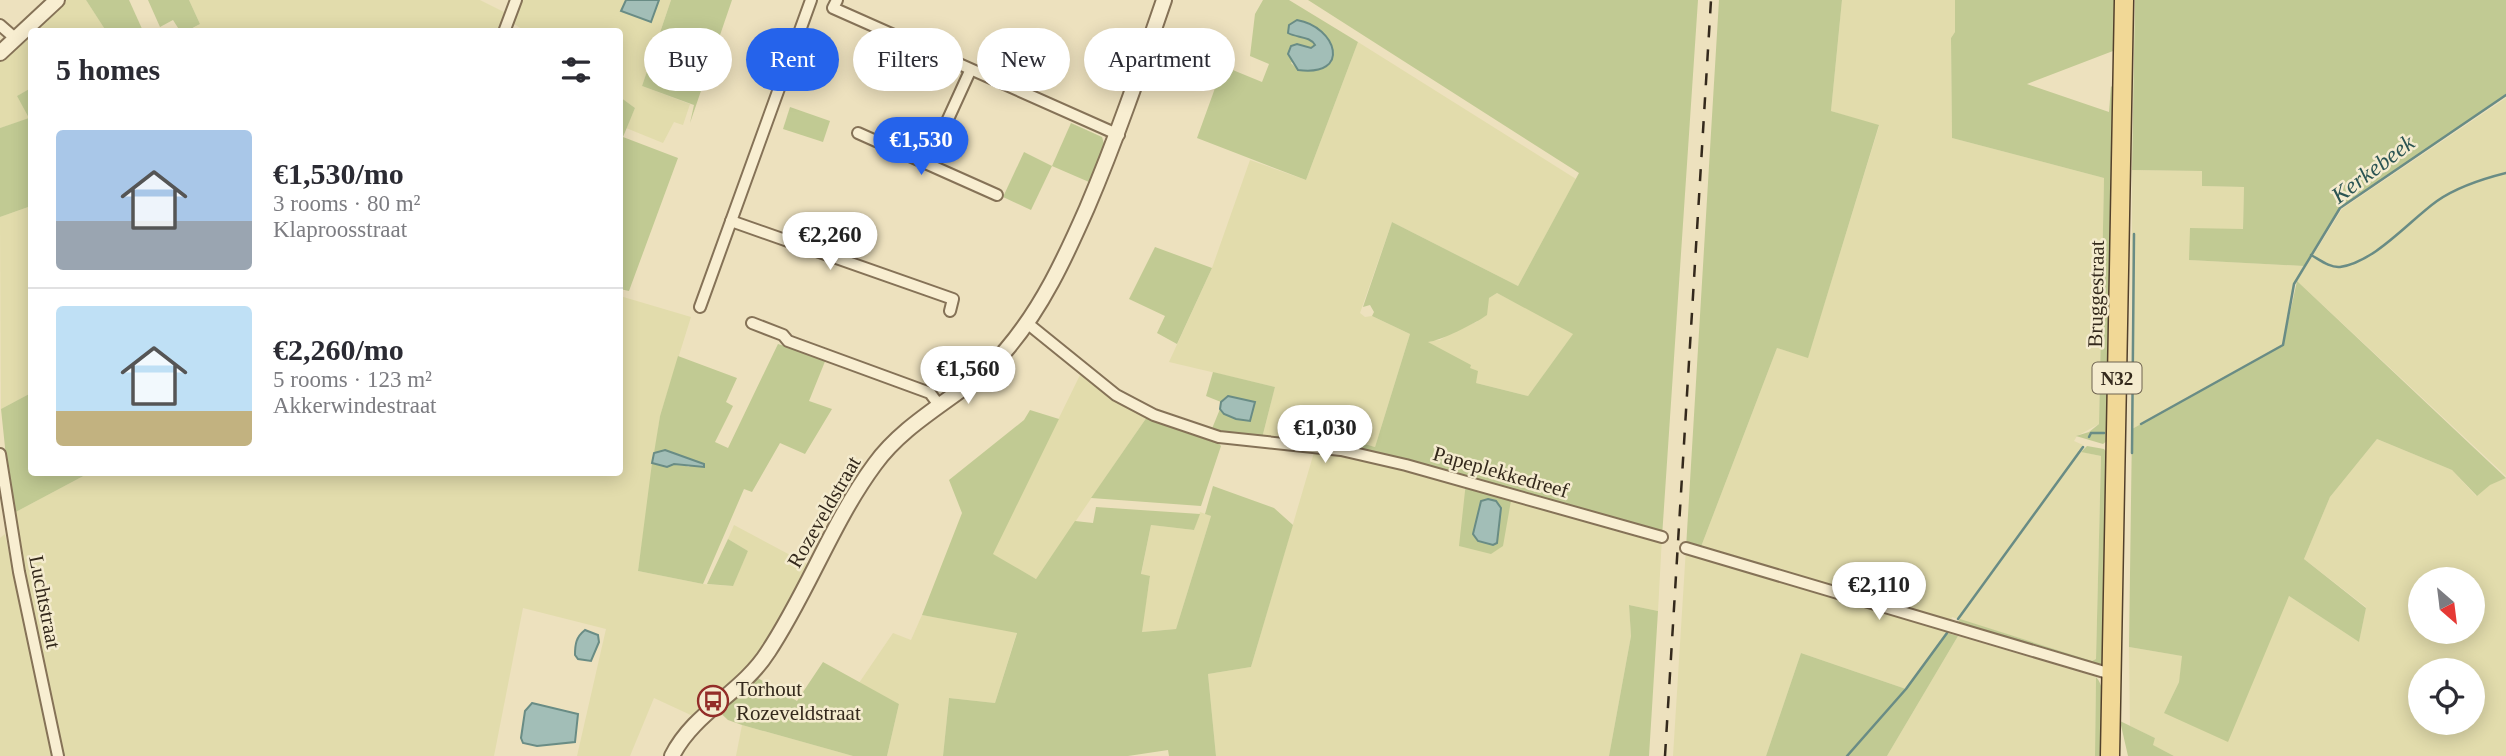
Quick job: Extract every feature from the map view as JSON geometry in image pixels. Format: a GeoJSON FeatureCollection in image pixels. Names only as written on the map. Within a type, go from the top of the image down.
{"type":"FeatureCollection","features":[{"type":"Feature","properties":{"kind":"main road","name":"Bruggestraat"},"geometry":{"type":"LineString","coordinates":[[2110,756],[2124,0]]}},
{"type":"Feature","properties":{"kind":"street"},"geometry":{"type":"LineString","coordinates":[[0,53],[57,0]]}},
{"type":"Feature","properties":{"kind":"street"},"geometry":{"type":"LineString","coordinates":[[506,28],[516,0]]}},
{"type":"Feature","properties":{"kind":"street"},"geometry":{"type":"LineString","coordinates":[[700,307],[813,0],[835,4],[970,71],[1119,135]]}},
{"type":"Feature","properties":{"kind":"street","name":"Rozeveldstraat"},"geometry":{"type":"LineString","coordinates":[[672,756],[688,730],[739,687],[767,654],[856,491],[874,464],[895,440],[990,366],[1027,323],[1044,298],[1119,135],[1164,0]]}},
{"type":"Feature","properties":{"kind":"street"},"geometry":{"type":"LineString","coordinates":[[0,24],[16,38]]}},
{"type":"Feature","properties":{"kind":"street"},"geometry":{"type":"LineString","coordinates":[[928,163],[970,71]]}},
{"type":"Feature","properties":{"kind":"street"},"geometry":{"type":"LineString","coordinates":[[858,133],[997,195]]}},
{"type":"Feature","properties":{"kind":"street"},"geometry":{"type":"LineString","coordinates":[[730,221],[953,299],[950,311]]}},
{"type":"Feature","properties":{"kind":"street"},"geometry":{"type":"LineString","coordinates":[[751,323],[783,335],[788,341],[930,393],[939,405]]}},
{"type":"Feature","properties":{"kind":"street","name":"Papeplekkedreef"},"geometry":{"type":"LineString","coordinates":[[1027,323],[1116,395],[1154,415],[1219,437],[1341,450],[1406,465],[1662,537]]}},
{"type":"Feature","properties":{"kind":"street","name":"Luchtstraat"},"geometry":{"type":"LineString","coordinates":[[0,454],[19,572],[58,756]]}},
{"type":"Feature","properties":{"kind":"street"},"geometry":{"type":"LineString","coordinates":[[1686,548],[2112,674]]}},
{"type":"Feature","properties":{"kind":"shaded area"},"geometry":{"type":"Polygon","coordinates":[[[67,0],[86,0],[104,28],[35,28],[67,0]]]}},
{"type":"Feature","properties":{"kind":"shaded area"},"geometry":{"type":"Polygon","coordinates":[[[189,0],[480,0],[506,13],[499,28],[194,28],[200,24],[189,0]]]}},
{"type":"Feature","properties":{"kind":"shaded area"},"geometry":{"type":"Polygon","coordinates":[[[520,0],[671,0],[662,28],[644,28],[642,86],[644,91],[655,91],[690,104],[683,125],[674,122],[663,143],[626,128],[635,108],[623,99],[623,28],[520,28],[511,22],[520,0]]]}},
{"type":"Feature","properties":{"kind":"shaded area"},"geometry":{"type":"Polygon","coordinates":[[[1842,0],[1955,0],[1955,32],[1951,38],[1952,138],[2104,178],[2099,424],[2077,436],[2074,441],[2083,445],[2078,451],[2101,456],[2096,659],[2092,661],[1952,617],[1947,633],[1906,689],[1801,653],[1766,756],[1673,756],[1686,548],[1699,552],[1777,348],[1808,357],[1879,126],[1831,111],[1842,0]]]}},
{"type":"Feature","properties":{"kind":"shaded area"},"geometry":{"type":"Polygon","coordinates":[[[28,34],[28,90],[17,96],[28,119],[0,128],[0,59],[28,34]]]}},
{"type":"Feature","properties":{"kind":"shaded area"},"geometry":{"type":"Polygon","coordinates":[[[1358,42],[1576,179],[1518,286],[1392,222],[1360,313],[1410,334],[1375,447],[1322,431],[1512,495],[1662,537],[1658,611],[1629,605],[1631,636],[1609,756],[1216,756],[1208,674],[1251,667],[1315,449],[1261,442],[1275,387],[1169,362],[1212,268],[1250,160],[1306,180],[1358,42]]]}},
{"type":"Feature","properties":{"kind":"shaded area"},"geometry":{"type":"Polygon","coordinates":[[[2506,98],[2506,476],[2297,281],[2342,209],[2506,98]]]}},
{"type":"Feature","properties":{"kind":"shaded area"},"geometry":{"type":"Polygon","coordinates":[[[2132,170],[2202,171],[2202,186],[2244,187],[2243,229],[2190,260],[2304,266],[2294,284],[2283,345],[2132,429],[2132,170]]]}},
{"type":"Feature","properties":{"kind":"shaded area"},"geometry":{"type":"Polygon","coordinates":[[[28,207],[28,395],[1,409],[0,217],[28,207]]]}},
{"type":"Feature","properties":{"kind":"shaded area"},"geometry":{"type":"Polygon","coordinates":[[[1497,293],[1574,333],[1528,396],[1476,383],[1470,368],[1426,341],[1440,340],[1459,328],[1477,322],[1489,298],[1497,293]]]}},
{"type":"Feature","properties":{"kind":"shaded area"},"geometry":{"type":"Polygon","coordinates":[[[623,297],[691,317],[660,416],[638,571],[703,584],[732,586],[748,551],[728,539],[734,525],[809,565],[785,614],[755,661],[695,717],[654,698],[630,756],[577,756],[606,629],[523,608],[494,756],[62,756],[12,514],[83,476],[623,476],[623,297]]]}},
{"type":"Feature","properties":{"kind":"shaded area"},"geometry":{"type":"Polygon","coordinates":[[[1082,371],[1127,407],[1147,417],[1036,579],[992,554],[1082,371]]]}},
{"type":"Feature","properties":{"kind":"shaded area"},"geometry":{"type":"Polygon","coordinates":[[[2377,439],[2452,470],[2476,496],[2489,485],[2506,478],[2506,756],[2174,756],[2152,745],[2155,738],[2130,726],[2129,647],[2183,656],[2179,682],[2164,713],[2289,596],[2359,642],[2366,607],[2304,559],[2330,497],[2377,439]]]}},
{"type":"Feature","properties":{"kind":"shaded area"},"geometry":{"type":"Polygon","coordinates":[[[1200,512],[1211,516],[1176,629],[1141,632],[1150,577],[1141,575],[1151,525],[1194,530],[1200,512]]]}},
{"type":"Feature","properties":{"kind":"shaded area"},"geometry":{"type":"Polygon","coordinates":[[[5,534],[52,756],[0,756],[0,538],[5,534]]]}},
{"type":"Feature","properties":{"kind":"shaded area"},"geometry":{"type":"Polygon","coordinates":[[[922,615],[1017,632],[995,703],[949,698],[943,756],[887,756],[899,704],[859,683],[893,633],[911,640],[922,615]]]}},
{"type":"Feature","properties":{"kind":"shaded area"},"geometry":{"type":"Polygon","coordinates":[[[1958,636],[2096,677],[2095,756],[1887,756],[1958,636]]]}},
{"type":"Feature","properties":{"kind":"shaded area"},"geometry":{"type":"Polygon","coordinates":[[[742,725],[853,756],[736,756],[742,725]]]}},
{"type":"Feature","properties":{"kind":"green space"},"geometry":{"type":"Polygon","coordinates":[[[86,0],[129,0],[142,28],[104,28],[86,0]]]}},
{"type":"Feature","properties":{"kind":"green space"},"geometry":{"type":"Polygon","coordinates":[[[148,0],[189,0],[200,24],[193,28],[178,28],[173,20],[160,27],[148,0]]]}},
{"type":"Feature","properties":{"kind":"green space"},"geometry":{"type":"Polygon","coordinates":[[[671,0],[732,0],[722,28],[662,28],[671,0]]]}},
{"type":"Feature","properties":{"kind":"green space"},"geometry":{"type":"Polygon","coordinates":[[[1263,0],[1289,0],[1358,42],[1306,180],[1197,138],[1214,91],[1235,91],[1235,71],[1262,82],[1269,64],[1250,56],[1255,14],[1263,0]],[[1303,22],[1307,38],[1315,45],[1311,48],[1304,46],[1291,63],[1305,71],[1331,63],[1332,49],[1322,33],[1303,22]]]}},
{"type":"Feature","properties":{"kind":"green space"},"geometry":{"type":"Polygon","coordinates":[[[1308,0],[1698,0],[1662,537],[1512,495],[1503,546],[1491,554],[1459,546],[1466,482],[1315,449],[1321,431],[1375,447],[1410,334],[1372,316],[1374,312],[1370,305],[1363,307],[1392,222],[1518,286],[1579,173],[1308,0]],[[1497,293],[1489,298],[1487,315],[1458,331],[1428,342],[1471,365],[1470,368],[1478,371],[1476,383],[1528,396],[1573,334],[1497,293]]]}},
{"type":"Feature","properties":{"kind":"green space"},"geometry":{"type":"Polygon","coordinates":[[[1719,0],[1842,0],[1831,111],[1879,125],[1808,358],[1777,348],[1699,552],[1686,548],[1719,0]]]}},
{"type":"Feature","properties":{"kind":"green space"},"geometry":{"type":"Polygon","coordinates":[[[1955,0],[2117,0],[2116,47],[2113,51],[2027,84],[2109,112],[2111,86],[2115,90],[2108,440],[2103,444],[2076,436],[2089,432],[2099,424],[2104,178],[1952,138],[1951,38],[1955,32],[1955,0]]]}},
{"type":"Feature","properties":{"kind":"green space"},"geometry":{"type":"Polygon","coordinates":[[[2135,0],[2506,0],[2506,94],[2340,208],[2304,266],[2189,260],[2190,228],[2243,229],[2244,187],[2202,186],[2202,171],[2132,170],[2135,0]]]}},
{"type":"Feature","properties":{"kind":"green space"},"geometry":{"type":"Polygon","coordinates":[[[28,90],[28,116],[17,96],[28,90]]]}},
{"type":"Feature","properties":{"kind":"green space"},"geometry":{"type":"Polygon","coordinates":[[[656,91],[701,91],[690,123],[694,105],[656,91]]]}},
{"type":"Feature","properties":{"kind":"green space"},"geometry":{"type":"Polygon","coordinates":[[[623,99],[635,108],[623,137],[623,99]]]}},
{"type":"Feature","properties":{"kind":"green space"},"geometry":{"type":"Polygon","coordinates":[[[790,107],[830,121],[823,142],[783,129],[790,107]]]}},
{"type":"Feature","properties":{"kind":"green space"},"geometry":{"type":"Polygon","coordinates":[[[28,118],[28,207],[0,217],[0,128],[28,118]]]}},
{"type":"Feature","properties":{"kind":"green space"},"geometry":{"type":"Polygon","coordinates":[[[1071,123],[1102,137],[1105,147],[1089,182],[1052,166],[1071,123]]]}},
{"type":"Feature","properties":{"kind":"green space"},"geometry":{"type":"Polygon","coordinates":[[[623,137],[678,158],[629,291],[623,290],[623,137]]]}},
{"type":"Feature","properties":{"kind":"green space"},"geometry":{"type":"Polygon","coordinates":[[[1024,152],[1052,166],[1031,210],[1003,197],[1024,152]]]}},
{"type":"Feature","properties":{"kind":"green space"},"geometry":{"type":"Polygon","coordinates":[[[1155,247],[1212,268],[1177,344],[1157,333],[1165,316],[1129,299],[1155,247]]]}},
{"type":"Feature","properties":{"kind":"green space"},"geometry":{"type":"Polygon","coordinates":[[[2297,281],[2506,478],[2490,485],[2477,496],[2452,470],[2377,439],[2330,497],[2304,559],[2366,608],[2359,642],[2289,596],[2228,742],[2164,713],[2179,682],[2182,656],[2129,647],[2132,429],[2283,345],[2297,281]]]}},
{"type":"Feature","properties":{"kind":"green space"},"geometry":{"type":"Polygon","coordinates":[[[778,344],[826,359],[809,401],[832,409],[805,454],[780,443],[752,492],[744,489],[703,584],[638,571],[652,463],[690,467],[674,454],[654,453],[660,416],[678,356],[737,378],[726,402],[733,406],[715,442],[728,448],[778,344]]]}},
{"type":"Feature","properties":{"kind":"green space"},"geometry":{"type":"Polygon","coordinates":[[[1213,372],[1275,387],[1261,442],[1211,431],[1220,409],[1230,416],[1250,421],[1225,398],[1221,402],[1206,396],[1213,372]]]}},
{"type":"Feature","properties":{"kind":"green space"},"geometry":{"type":"Polygon","coordinates":[[[28,395],[28,476],[83,476],[12,514],[1,409],[28,395]]]}},
{"type":"Feature","properties":{"kind":"green space"},"geometry":{"type":"Polygon","coordinates":[[[1030,410],[1059,419],[993,554],[1036,579],[1075,521],[1093,523],[1096,507],[1200,514],[1194,530],[1151,525],[1141,574],[1150,576],[1142,632],[1176,629],[1211,516],[1205,514],[1213,486],[1274,508],[1293,525],[1251,667],[1208,674],[1216,756],[1169,756],[1168,750],[1128,756],[943,756],[949,698],[995,703],[1017,633],[922,615],[962,513],[949,480],[1024,420],[1030,410]]]}},
{"type":"Feature","properties":{"kind":"green space"},"geometry":{"type":"Polygon","coordinates":[[[1147,417],[1198,432],[1221,446],[1201,506],[1091,498],[1147,417]]]}},
{"type":"Feature","properties":{"kind":"green space"},"geometry":{"type":"Polygon","coordinates":[[[2087,446],[2104,449],[2107,453],[2103,666],[1956,626],[1960,619],[2092,661],[2096,659],[2101,456],[2081,452],[2087,446]]]}},
{"type":"Feature","properties":{"kind":"green space"},"geometry":{"type":"Polygon","coordinates":[[[728,539],[748,551],[733,586],[707,584],[728,539]]]}},
{"type":"Feature","properties":{"kind":"green space"},"geometry":{"type":"Polygon","coordinates":[[[1629,605],[1658,611],[1649,756],[1609,756],[1631,636],[1629,605]]]}},
{"type":"Feature","properties":{"kind":"green space"},"geometry":{"type":"Polygon","coordinates":[[[1947,633],[1958,636],[1887,756],[1766,756],[1801,653],[1906,689],[1947,633]]]}},
{"type":"Feature","properties":{"kind":"green space"},"geometry":{"type":"Polygon","coordinates":[[[823,662],[899,704],[887,756],[853,756],[742,725],[728,720],[714,707],[751,674],[797,701],[823,662]]]}},
{"type":"Feature","properties":{"kind":"green space"},"geometry":{"type":"Polygon","coordinates":[[[2096,677],[2103,692],[2104,703],[2103,756],[2095,756],[2096,677]]]}},
{"type":"Feature","properties":{"kind":"green space"},"geometry":{"type":"Polygon","coordinates":[[[2120,721],[2155,738],[2153,745],[2174,756],[2128,756],[2120,721]]]}},
{"type":"Feature","properties":{"kind":"water"},"geometry":{"type":"Polygon","coordinates":[[[626,0],[659,0],[651,22],[621,11],[626,0]]]}},
{"type":"Feature","properties":{"kind":"water"},"geometry":{"type":"Polygon","coordinates":[[[1297,20],[1311,24],[1329,41],[1333,50],[1332,59],[1326,66],[1315,70],[1298,70],[1288,54],[1291,46],[1297,44],[1311,48],[1315,45],[1310,40],[1288,33],[1289,25],[1297,20]]]}},
{"type":"Feature","properties":{"kind":"water"},"geometry":{"type":"Polygon","coordinates":[[[1228,396],[1255,402],[1250,421],[1224,414],[1220,409],[1221,402],[1228,396]]]}},
{"type":"Feature","properties":{"kind":"water"},"geometry":{"type":"Polygon","coordinates":[[[665,450],[704,464],[704,467],[674,464],[667,467],[652,463],[654,453],[665,450]]]}},
{"type":"Feature","properties":{"kind":"water"},"geometry":{"type":"Polygon","coordinates":[[[1481,501],[1496,501],[1501,508],[1497,543],[1493,545],[1478,541],[1473,534],[1481,501]]]}},
{"type":"Feature","properties":{"kind":"water"},"geometry":{"type":"Polygon","coordinates":[[[585,630],[598,635],[599,642],[591,661],[578,659],[575,655],[577,641],[585,630]]]}},
{"type":"Feature","properties":{"kind":"water"},"geometry":{"type":"Polygon","coordinates":[[[532,703],[578,714],[575,742],[537,746],[523,743],[521,738],[525,711],[532,703]]]}},
{"type":"Feature","properties":{"kind":"waterway","name":"Kerkebeek"},"geometry":{"type":"LineString","coordinates":[[2141,424],[2283,345],[2294,284],[2340,208],[2506,95]]}},
{"type":"Feature","properties":{"kind":"waterway"},"geometry":{"type":"LineString","coordinates":[[2311,255],[2333,266],[2353,264],[2379,249],[2445,196],[2470,184],[2506,173]]}},
{"type":"Feature","properties":{"kind":"waterway"},"geometry":{"type":"LineString","coordinates":[[2132,453],[2134,234]]}},
{"type":"Feature","properties":{"kind":"waterway","name":"Kerkebeek"},"geometry":{"type":"LineString","coordinates":[[2089,437],[2091,433],[2104,433]]}},
{"type":"Feature","properties":{"kind":"waterway","name":"Kerkebeek"},"geometry":{"type":"LineString","coordinates":[[1958,619],[2083,447]]}},
{"type":"Feature","properties":{"kind":"waterway","name":"Kerkebeek"},"geometry":{"type":"LineString","coordinates":[[1847,756],[1906,689],[1947,633]]}},
{"type":"Feature","properties":{"kind":"railway"},"geometry":{"type":"LineString","coordinates":[[1665,756],[1711,0]]}},
{"type":"Feature","properties":{"kind":"place","name":"Torhout Rozeveldstraat"},"geometry":{"type":"Point","coordinates":[713,701]}}]}
